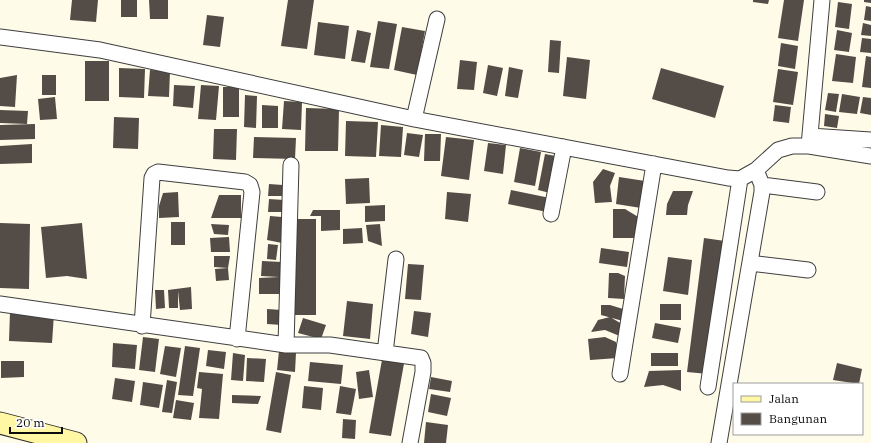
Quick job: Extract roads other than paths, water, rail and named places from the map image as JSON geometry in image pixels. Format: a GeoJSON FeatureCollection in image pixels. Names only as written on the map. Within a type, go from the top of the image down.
{"type":"FeatureCollection","features":[{"type":"Feature","properties":{"kind":"main road"},"geometry":{"type":"LineString","coordinates":[[0,423],[76,443]]}},
{"type":"Feature","properties":{"kind":"street"},"geometry":{"type":"LineString","coordinates":[[809,141],[822,0]]}},
{"type":"Feature","properties":{"kind":"street"},"geometry":{"type":"LineString","coordinates":[[414,119],[437,18]]}},
{"type":"Feature","properties":{"kind":"street"},"geometry":{"type":"LineString","coordinates":[[0,37],[100,50],[414,119],[740,179],[756,170],[778,150],[809,141],[871,140]]}},
{"type":"Feature","properties":{"kind":"street"},"geometry":{"type":"LineString","coordinates":[[809,141],[871,156]]}},
{"type":"Feature","properties":{"kind":"street"},"geometry":{"type":"LineString","coordinates":[[551,214],[564,147]]}},
{"type":"Feature","properties":{"kind":"street"},"geometry":{"type":"LineString","coordinates":[[286,345],[291,164]]}},
{"type":"Feature","properties":{"kind":"street"},"geometry":{"type":"LineString","coordinates":[[620,374],[654,164]]}},
{"type":"Feature","properties":{"kind":"street"},"geometry":{"type":"LineString","coordinates":[[719,443],[762,192],[762,185],[756,170]]}},
{"type":"Feature","properties":{"kind":"street"},"geometry":{"type":"LineString","coordinates":[[142,326],[152,178],[154,174],[158,172],[245,182],[250,185],[252,192],[236,339]]}},
{"type":"Feature","properties":{"kind":"street"},"geometry":{"type":"LineString","coordinates":[[708,387],[740,179]]}},
{"type":"Feature","properties":{"kind":"street"},"geometry":{"type":"LineString","coordinates":[[762,185],[817,192]]}},
{"type":"Feature","properties":{"kind":"street"},"geometry":{"type":"LineString","coordinates":[[385,353],[396,259]]}},
{"type":"Feature","properties":{"kind":"street"},"geometry":{"type":"LineString","coordinates":[[750,263],[808,270]]}},
{"type":"Feature","properties":{"kind":"street"},"geometry":{"type":"LineString","coordinates":[[0,304],[236,339],[286,345],[330,345],[421,358],[423,363],[423,372],[410,443]]}}]}
